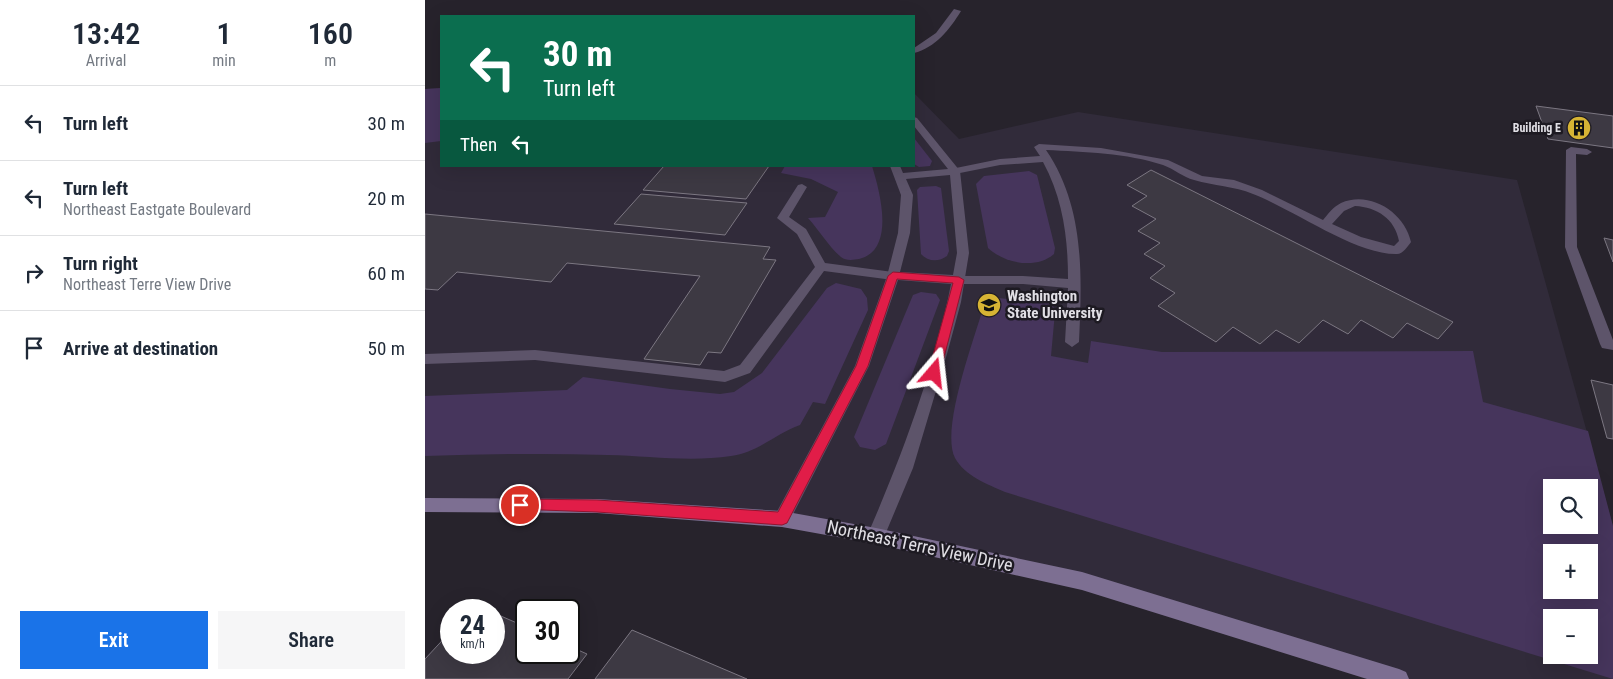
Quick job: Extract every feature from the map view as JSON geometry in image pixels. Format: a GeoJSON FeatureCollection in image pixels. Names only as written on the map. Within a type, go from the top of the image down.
{"type":"FeatureCollection","features":[{"type":"Feature","properties":{"kind":"main road","name":"Northeast Terre View Drive"},"geometry":{"type":"LineString","coordinates":[[425,505],[597,506],[782,519],[876,536],[1081,581],[1399,679]]}},
{"type":"Feature","properties":{"kind":"street"},"geometry":{"type":"LineString","coordinates":[[915,50],[948,28],[957,11]]}},
{"type":"Feature","properties":{"kind":"street"},"geometry":{"type":"LineString","coordinates":[[876,536],[905,468],[940,354],[959,280],[963,253],[955,171],[915,121]]}},
{"type":"Feature","properties":{"kind":"street"},"geometry":{"type":"LineString","coordinates":[[1073,342],[1073,253],[1067,215],[1058,176],[1039,147],[1078,148],[1165,162],[1197,178],[1239,185],[1326,224],[1382,248],[1397,250],[1405,242],[1405,233],[1398,222],[1388,213],[1371,206],[1354,203],[1343,206],[1326,224]]}},
{"type":"Feature","properties":{"kind":"street"},"geometry":{"type":"LineString","coordinates":[[1587,152],[1571,150],[1571,247],[1607,344],[1613,345]]}},
{"type":"Feature","properties":{"kind":"street"},"geometry":{"type":"LineString","coordinates":[[782,519],[862,366],[893,276],[905,223],[907,195],[897,172],[955,171],[981,164],[1023,159],[1047,159]]}},
{"type":"Feature","properties":{"kind":"street"},"geometry":{"type":"LineString","coordinates":[[802,187],[783,218],[802,232],[821,267]]}},
{"type":"Feature","properties":{"kind":"street"},"geometry":{"type":"LineString","coordinates":[[821,267],[893,276],[1073,284]]}},
{"type":"Feature","properties":{"kind":"street"},"geometry":{"type":"LineString","coordinates":[[425,359],[535,355],[725,377],[745,368],[821,267]]}},
{"type":"Feature","properties":{"kind":"shaded area","name":"Washington State University"},"geometry":{"type":"Polygon","coordinates":[[[440,88],[440,167],[915,167],[915,94],[959,139],[1078,112],[1517,180],[1613,526],[1613,679],[1399,679],[1198,616],[782,519],[425,505],[425,89],[440,88]]]}},
{"type":"Feature","properties":{"kind":"shaded area"},"geometry":{"type":"Polygon","coordinates":[[[440,88],[440,141],[425,143],[425,89],[440,88]]]}},
{"type":"Feature","properties":{"kind":"shaded area"},"geometry":{"type":"Polygon","coordinates":[[[915,139],[932,161],[930,166],[919,167],[915,165],[915,139]]]}},
{"type":"Feature","properties":{"kind":"shaded area"},"geometry":{"type":"Polygon","coordinates":[[[784,167],[872,167],[879,190],[882,219],[878,244],[871,253],[859,259],[850,260],[843,258],[808,218],[825,217],[838,192],[811,179],[781,173],[784,167]]]}},
{"type":"Feature","properties":{"kind":"shaded area"},"geometry":{"type":"Polygon","coordinates":[[[1029,171],[1037,175],[1055,248],[1054,254],[1047,259],[1038,262],[1020,263],[1003,258],[988,248],[976,184],[984,176],[1029,171]]]}},
{"type":"Feature","properties":{"kind":"shaded area"},"geometry":{"type":"Polygon","coordinates":[[[936,186],[941,188],[949,251],[944,258],[934,260],[927,259],[921,254],[917,190],[920,187],[936,186]]]}},
{"type":"Feature","properties":{"kind":"shaded area"},"geometry":{"type":"Polygon","coordinates":[[[836,283],[861,289],[867,298],[868,310],[825,404],[813,402],[800,425],[749,451],[731,456],[701,459],[562,454],[425,456],[425,396],[567,390],[583,377],[720,394],[734,392],[762,373],[827,288],[836,283]]]}},
{"type":"Feature","properties":{"kind":"shaded area"},"geometry":{"type":"Polygon","coordinates":[[[921,292],[936,294],[940,300],[886,444],[875,450],[860,447],[854,437],[913,295],[921,292]]]}},
{"type":"Feature","properties":{"kind":"shaded area"},"geometry":{"type":"Polygon","coordinates":[[[998,298],[1050,303],[1054,307],[1055,312],[1051,356],[1088,363],[1091,341],[1162,352],[1473,351],[1483,402],[1588,431],[1613,526],[1613,679],[1564,664],[1598,664],[1598,609],[1543,609],[1543,657],[1005,492],[970,475],[955,458],[952,444],[952,426],[955,405],[984,305],[996,304],[998,298]]]}},
{"type":"Feature","properties":{"kind":"building","name":"Building E"},"geometry":{"type":"Polygon","coordinates":[[[1536,106],[1613,116],[1613,148],[1548,139],[1536,106]]]}},
{"type":"Feature","properties":{"kind":"building"},"geometry":{"type":"Polygon","coordinates":[[[663,167],[768,167],[746,199],[643,190],[663,167]]]}},
{"type":"Feature","properties":{"kind":"building"},"geometry":{"type":"Polygon","coordinates":[[[1151,170],[1453,322],[1438,339],[1407,323],[1393,338],[1361,320],[1348,334],[1323,320],[1299,343],[1276,330],[1260,344],[1233,327],[1216,342],[1158,306],[1175,293],[1150,278],[1165,266],[1144,254],[1160,243],[1138,231],[1156,219],[1132,206],[1147,196],[1127,185],[1151,170]]]}},
{"type":"Feature","properties":{"kind":"building"},"geometry":{"type":"Polygon","coordinates":[[[641,194],[747,203],[725,235],[614,224],[641,194]]]}},
{"type":"Feature","properties":{"kind":"building"},"geometry":{"type":"Polygon","coordinates":[[[425,214],[770,247],[763,259],[776,260],[721,353],[708,352],[700,365],[644,359],[700,276],[567,263],[551,282],[457,272],[438,290],[425,289],[425,214]]]}},
{"type":"Feature","properties":{"kind":"building"},"geometry":{"type":"Polygon","coordinates":[[[1604,238],[1613,240],[1613,262],[1604,238]]]}},
{"type":"Feature","properties":{"kind":"building"},"geometry":{"type":"Polygon","coordinates":[[[1591,380],[1613,385],[1613,439],[1607,438],[1591,380]]]}},
{"type":"Feature","properties":{"kind":"building"},"geometry":{"type":"Polygon","coordinates":[[[505,618],[515,622],[515,664],[579,664],[568,679],[425,679],[425,659],[440,643],[440,664],[505,664],[505,618]]]}},
{"type":"Feature","properties":{"kind":"building"},"geometry":{"type":"Polygon","coordinates":[[[632,630],[747,679],[595,679],[632,630]]]}},
{"type":"Feature","properties":{"kind":"building"},"geometry":{"type":"Polygon","coordinates":[[[580,651],[587,654],[580,663],[580,651]]]}},
{"type":"Feature","properties":{"kind":"place","name":"Building E"},"geometry":{"type":"Point","coordinates":[1579,128]}},
{"type":"Feature","properties":{"kind":"place","name":"Washington State University"},"geometry":{"type":"Point","coordinates":[989,305]}},
{"type":"Feature","properties":{"kind":"route"},"geometry":{"type":"LineString","coordinates":[[520,505],[597,506],[782,519],[823,445],[862,366],[893,276],[959,280],[955,302],[934,373]]}}]}
